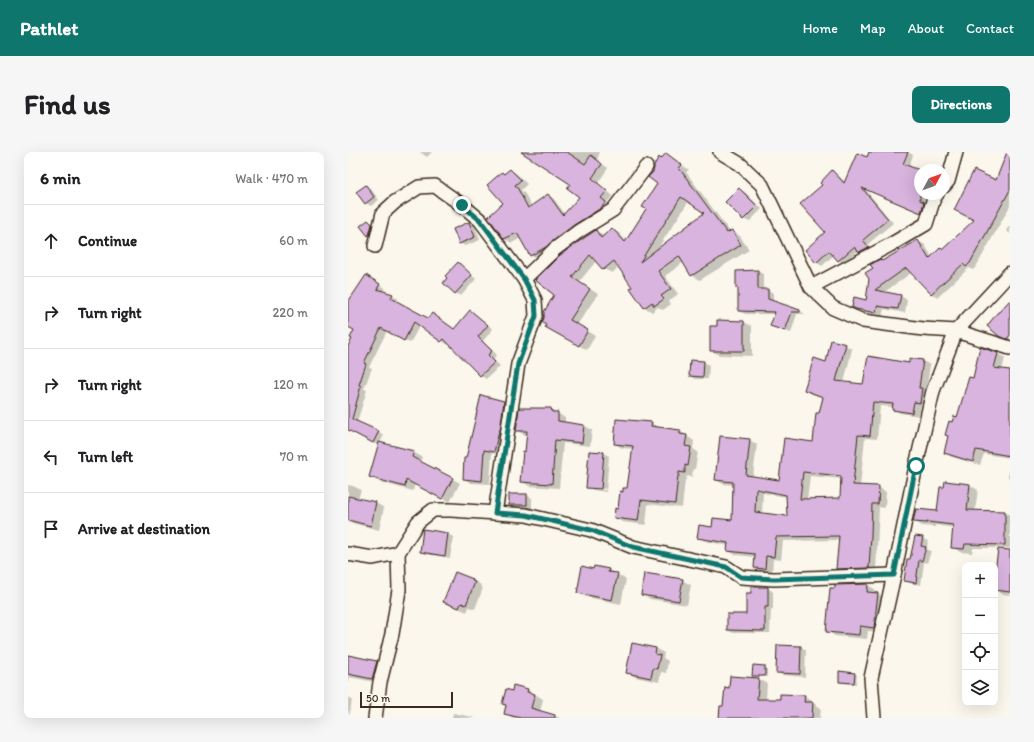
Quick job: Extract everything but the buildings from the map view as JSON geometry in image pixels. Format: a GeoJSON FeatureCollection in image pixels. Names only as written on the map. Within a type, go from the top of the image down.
{"type":"FeatureCollection","features":[{"type":"Feature","properties":{"kind":"street"},"geometry":{"type":"LineString","coordinates":[[720,152],[740,164],[762,185],[811,287],[833,308],[863,320],[922,329],[956,332],[1010,348]]}},
{"type":"Feature","properties":{"kind":"street"},"geometry":{"type":"LineString","coordinates":[[950,174],[956,152]]}},
{"type":"Feature","properties":{"kind":"street"},"geometry":{"type":"LineString","coordinates":[[524,279],[555,249],[579,231],[613,210],[646,167]]}},
{"type":"Feature","properties":{"kind":"street"},"geometry":{"type":"LineString","coordinates":[[375,246],[383,213],[395,202],[419,187],[435,186],[480,220],[524,279],[535,300],[536,316],[518,364],[495,513]]}},
{"type":"Feature","properties":{"kind":"street"},"geometry":{"type":"LineString","coordinates":[[811,287],[926,224],[933,200]]}},
{"type":"Feature","properties":{"kind":"street"},"geometry":{"type":"LineString","coordinates":[[874,718],[871,678],[933,391],[956,332],[1010,272]]}},
{"type":"Feature","properties":{"kind":"street"},"geometry":{"type":"LineString","coordinates":[[375,718],[380,682],[392,634],[399,590],[398,553],[418,522],[433,510],[526,515],[591,530],[633,547],[726,567],[741,577],[774,579],[894,575]]}},
{"type":"Feature","properties":{"kind":"street"},"geometry":{"type":"LineString","coordinates":[[348,554],[373,558],[398,553]]}},
{"type":"Feature","properties":{"kind":"route"},"geometry":{"type":"LineString","coordinates":[[462,205],[480,220],[524,279],[535,300],[536,316],[518,364],[495,513],[526,515],[591,530],[633,547],[726,567],[741,577],[774,579],[894,575],[916,466]]}}]}
